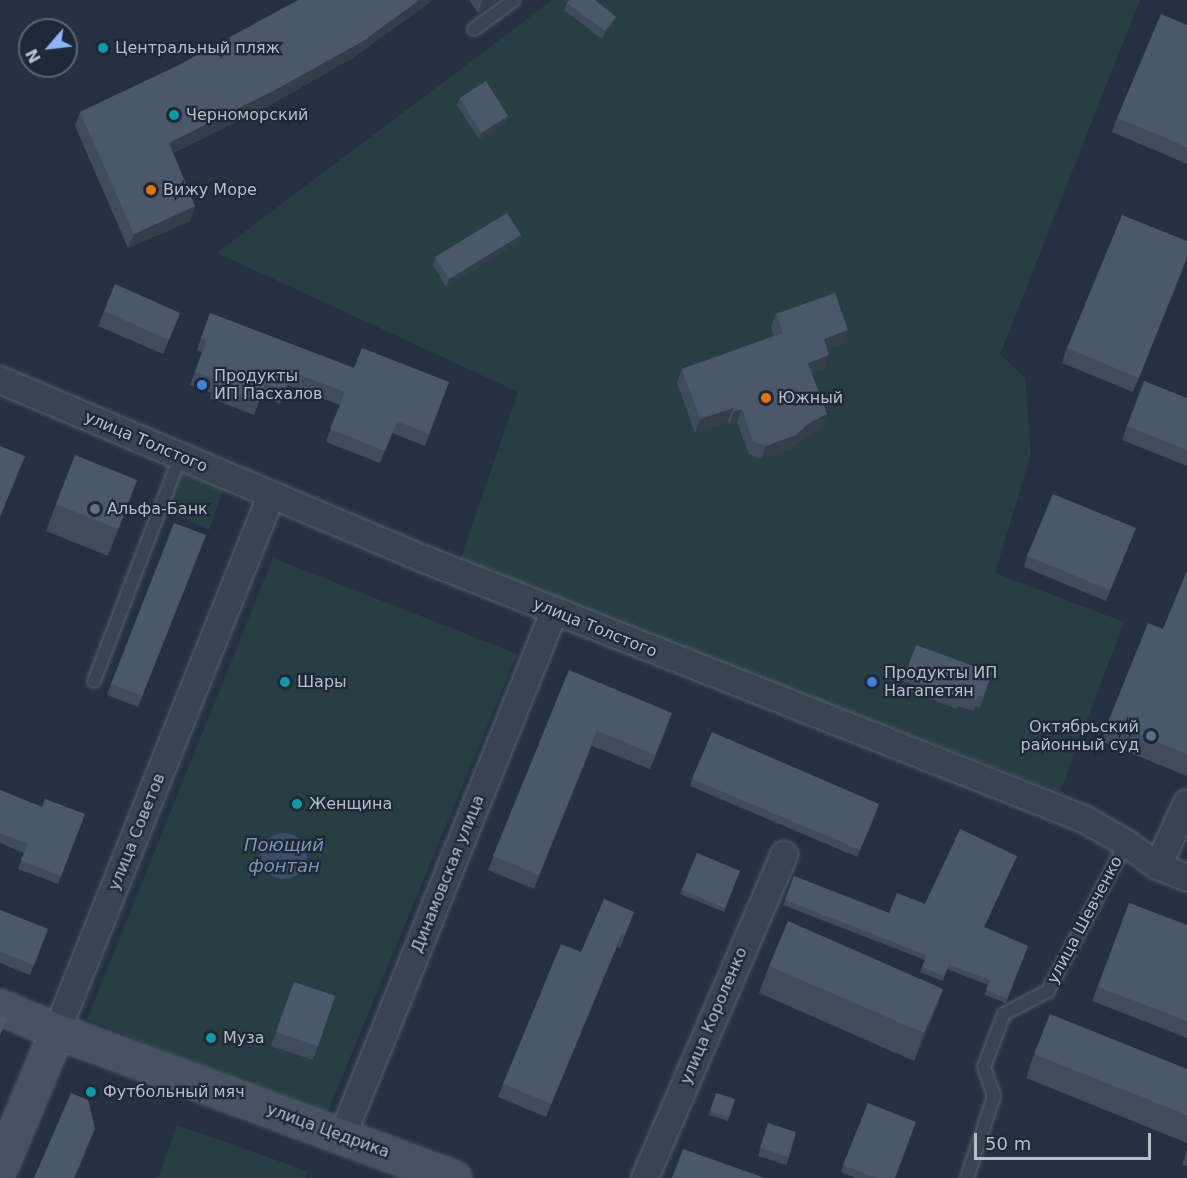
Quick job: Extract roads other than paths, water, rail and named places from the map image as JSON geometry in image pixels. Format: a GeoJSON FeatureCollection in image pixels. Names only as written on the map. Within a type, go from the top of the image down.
{"type":"FeatureCollection","features":[{"type":"Feature","properties":{"kind":"street","name":"улица Толстого"},"geometry":{"type":"LineString","coordinates":[[0,380],[271,496],[554,612],[1084,819],[1126,843],[1158,866],[1187,879]]}},
{"type":"Feature","properties":{"kind":"street","name":"улица Советов"},"geometry":{"type":"LineString","coordinates":[[0,1167],[57,1031],[271,496]]}},
{"type":"Feature","properties":{"kind":"street","name":"Динамовская улица"},"geometry":{"type":"LineString","coordinates":[[342,1137],[554,612]]}},
{"type":"Feature","properties":{"kind":"street"},"geometry":{"type":"LineString","coordinates":[[1158,866],[1187,804]]}},
{"type":"Feature","properties":{"kind":"street","name":"улица Короленко"},"geometry":{"type":"LineString","coordinates":[[645,1178],[784,855]]}},
{"type":"Feature","properties":{"kind":"street","name":"улица Цедрика"},"geometry":{"type":"LineString","coordinates":[[0,1007],[57,1031],[454,1178]]}},
{"type":"Feature","properties":{"kind":"lane"},"geometry":{"type":"LineString","coordinates":[[474,29],[514,0]]}},
{"type":"Feature","properties":{"kind":"lane"},"geometry":{"type":"LineString","coordinates":[[94,681],[180,457]]}},
{"type":"Feature","properties":{"kind":"lane","name":"улица Шевченко"},"geometry":{"type":"LineString","coordinates":[[967,1178],[994,1096],[984,1067],[1004,1014],[1048,991],[1126,843]]}},
{"type":"Feature","properties":{"kind":"water","name":"Поющий фонтан"},"geometry":{"type":"Polygon","coordinates":[[[284,833],[300,840],[307,856],[300,872],[284,879],[268,872],[261,856],[268,840],[284,833]]]}},
{"type":"Feature","properties":{"kind":"place","name":"Центральный пляж"},"geometry":{"type":"Point","coordinates":[103,48]}},
{"type":"Feature","properties":{"kind":"place","name":"Черноморский"},"geometry":{"type":"Point","coordinates":[174,115]}},
{"type":"Feature","properties":{"kind":"place","name":"Вижу Море"},"geometry":{"type":"Point","coordinates":[151,190]}},
{"type":"Feature","properties":{"kind":"place","name":"Продукты ИП Пасхалов"},"geometry":{"type":"Point","coordinates":[202,385]}},
{"type":"Feature","properties":{"kind":"place","name":"Южный"},"geometry":{"type":"Point","coordinates":[766,398]}},
{"type":"Feature","properties":{"kind":"place","name":"Альфа-Банк"},"geometry":{"type":"Point","coordinates":[95,509]}},
{"type":"Feature","properties":{"kind":"place","name":"Шары"},"geometry":{"type":"Point","coordinates":[285,682]}},
{"type":"Feature","properties":{"kind":"place","name":"Продукты ИП Нагапетян"},"geometry":{"type":"Point","coordinates":[872,682]}},
{"type":"Feature","properties":{"kind":"place","name":"Октябрьский районный суд"},"geometry":{"type":"Point","coordinates":[1151,736]}},
{"type":"Feature","properties":{"kind":"place","name":"Женщина"},"geometry":{"type":"Point","coordinates":[297,804]}},
{"type":"Feature","properties":{"kind":"place","name":"Муза"},"geometry":{"type":"Point","coordinates":[211,1038]}},
{"type":"Feature","properties":{"kind":"place","name":"Футбольный мяч"},"geometry":{"type":"Point","coordinates":[91,1092]}}]}
